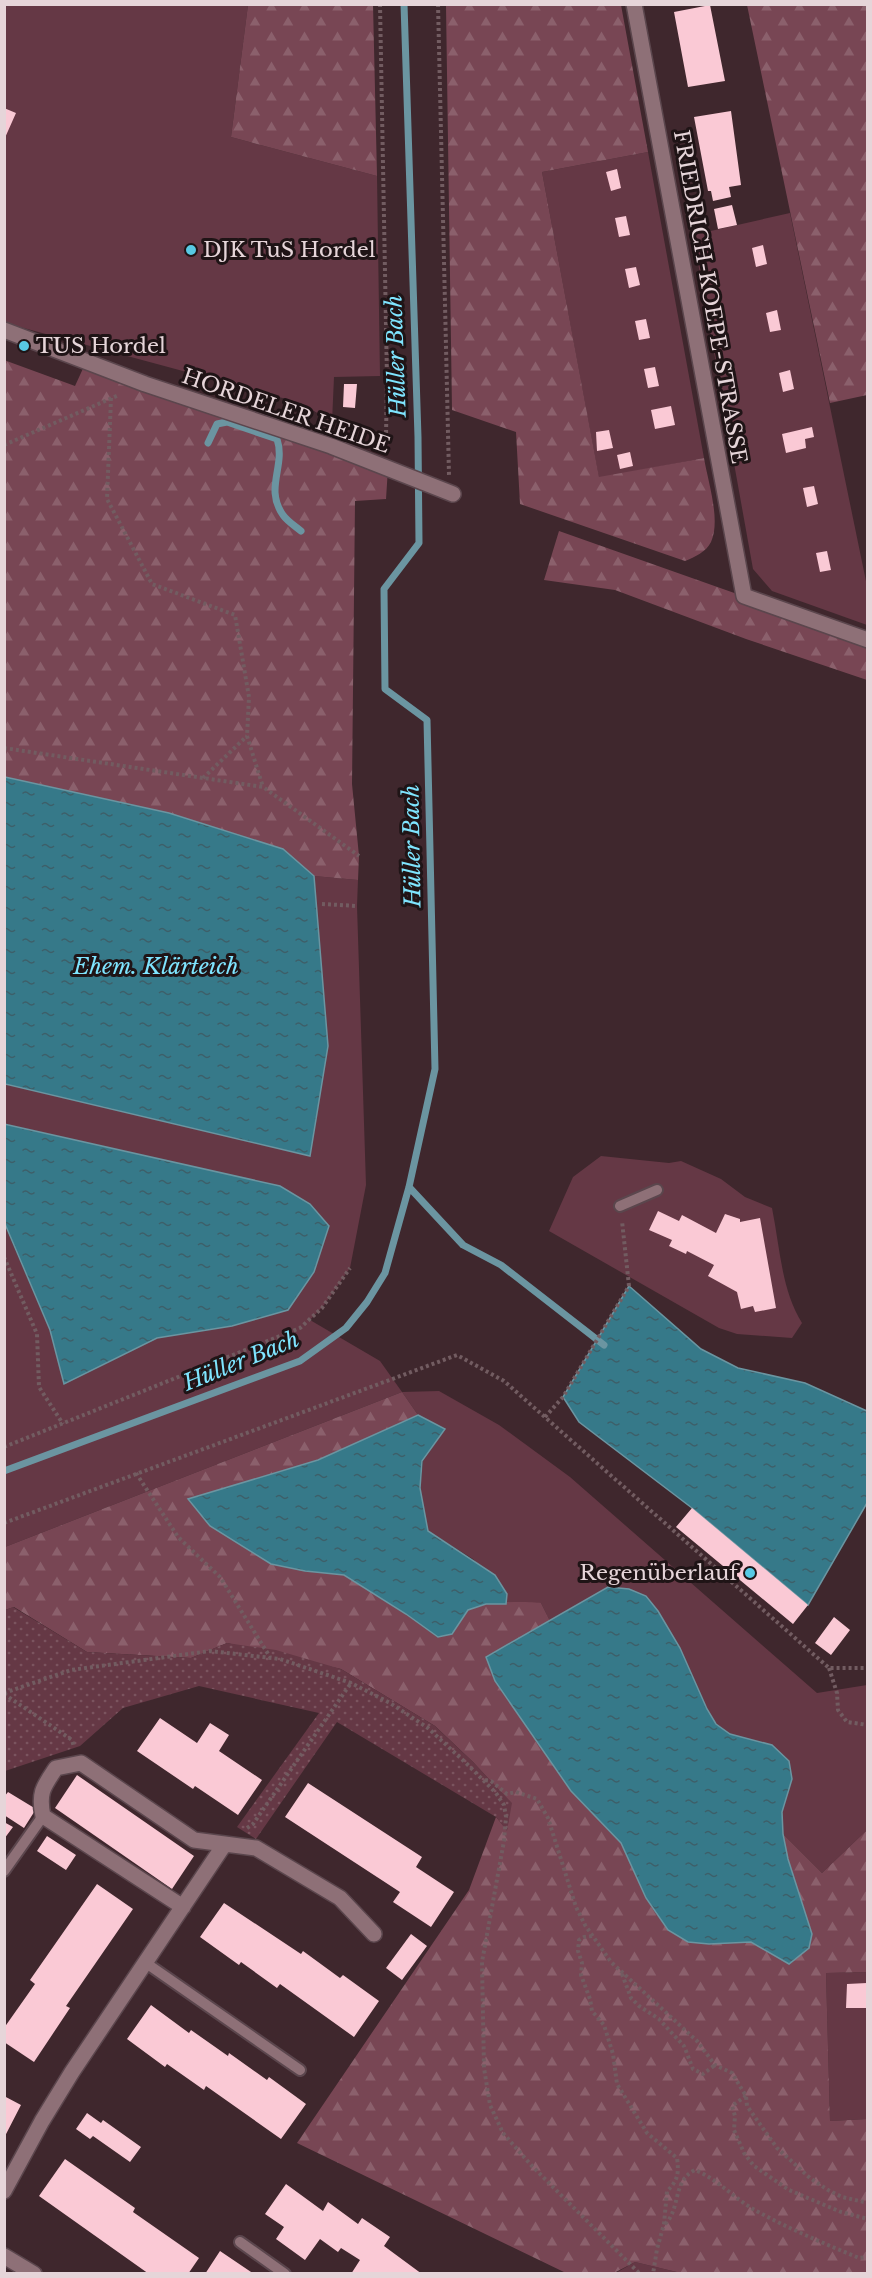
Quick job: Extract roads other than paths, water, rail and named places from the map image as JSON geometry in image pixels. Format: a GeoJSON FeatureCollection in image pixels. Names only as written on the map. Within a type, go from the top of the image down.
{"type":"FeatureCollection","features":[{"type":"Feature","properties":{"kind":"street","name":"FRIEDRICH-KOEPE-STRASSE"},"geometry":{"type":"LineString","coordinates":[[634,4],[744,596],[867,640]]}},
{"type":"Feature","properties":{"kind":"street","name":"HORDELER HEIDE"},"geometry":{"type":"LineString","coordinates":[[4,330],[145,384],[331,446],[451,493]]}},
{"type":"Feature","properties":{"kind":"street"},"geometry":{"type":"LineString","coordinates":[[183,1907],[43,1816],[41,1790],[56,1768],[81,1763],[194,1840],[256,1848],[340,1898],[374,1934]]}},
{"type":"Feature","properties":{"kind":"street"},"geometry":{"type":"LineString","coordinates":[[4,2191],[72,2072],[225,1845]]}},
{"type":"Feature","properties":{"kind":"street"},"geometry":{"type":"LineString","coordinates":[[4,2256],[34,2274]]}},
{"type":"Feature","properties":{"kind":"lane"},"geometry":{"type":"LineString","coordinates":[[620,1206],[657,1190]]}},
{"type":"Feature","properties":{"kind":"lane"},"geometry":{"type":"LineString","coordinates":[[4,1871],[43,1816]]}},
{"type":"Feature","properties":{"kind":"lane"},"geometry":{"type":"LineString","coordinates":[[146,1963],[300,2070]]}},
{"type":"Feature","properties":{"kind":"lane"},"geometry":{"type":"LineString","coordinates":[[240,2242],[285,2274]]}},
{"type":"Feature","properties":{"kind":"water","name":"Ehem. Klärteich"},"geometry":{"type":"Polygon","coordinates":[[[5,777],[169,813],[283,849],[314,876],[328,1046],[310,1156],[5,1084],[5,777]]]}},
{"type":"Feature","properties":{"kind":"water"},"geometry":{"type":"Polygon","coordinates":[[[4,1124],[280,1186],[310,1204],[329,1226],[314,1272],[288,1310],[232,1326],[157,1338],[64,1384],[50,1330],[5,1224],[4,1124]]]}},
{"type":"Feature","properties":{"kind":"water"},"geometry":{"type":"Polygon","coordinates":[[[629,1286],[701,1349],[738,1368],[805,1383],[867,1411],[867,1503],[808,1605],[692,1508],[579,1422],[563,1397],[629,1286]]]}},
{"type":"Feature","properties":{"kind":"water"},"geometry":{"type":"Polygon","coordinates":[[[418,1415],[445,1429],[422,1461],[420,1488],[428,1531],[495,1575],[507,1594],[506,1604],[486,1604],[468,1610],[452,1634],[438,1637],[344,1575],[305,1571],[271,1564],[210,1526],[188,1499],[318,1460],[418,1415]]]}},
{"type":"Feature","properties":{"kind":"water"},"geometry":{"type":"Polygon","coordinates":[[[608,1587],[629,1589],[646,1596],[658,1611],[680,1648],[716,1724],[730,1734],[772,1745],[789,1761],[792,1779],[782,1812],[783,1834],[788,1859],[812,1934],[809,1948],[789,1964],[751,1942],[709,1944],[688,1942],[668,1930],[646,1898],[621,1843],[571,1791],[495,1681],[486,1657],[608,1587]]]}},
{"type":"Feature","properties":{"kind":"waterway","name":"Hüller Bach"},"geometry":{"type":"LineString","coordinates":[[4,1471],[300,1361],[346,1328],[367,1302],[385,1273],[409,1187],[435,1069],[427,720],[385,689],[384,589],[419,543],[418,437],[404,4]]}},
{"type":"Feature","properties":{"kind":"waterway"},"geometry":{"type":"LineString","coordinates":[[208,443],[217,424],[227,422],[277,439],[279,458],[275,496],[285,517],[301,531]]}},
{"type":"Feature","properties":{"kind":"waterway"},"geometry":{"type":"LineString","coordinates":[[409,1187],[463,1245],[501,1265],[604,1345]]}},
{"type":"Feature","properties":{"kind":"place","name":"DJK TuS Hordel"},"geometry":{"type":"Point","coordinates":[191,250]}},
{"type":"Feature","properties":{"kind":"place","name":"TUS Hordel"},"geometry":{"type":"Point","coordinates":[24,346]}},
{"type":"Feature","properties":{"kind":"place","name":"Regenüberlauf"},"geometry":{"type":"Point","coordinates":[750,1573]}}]}
